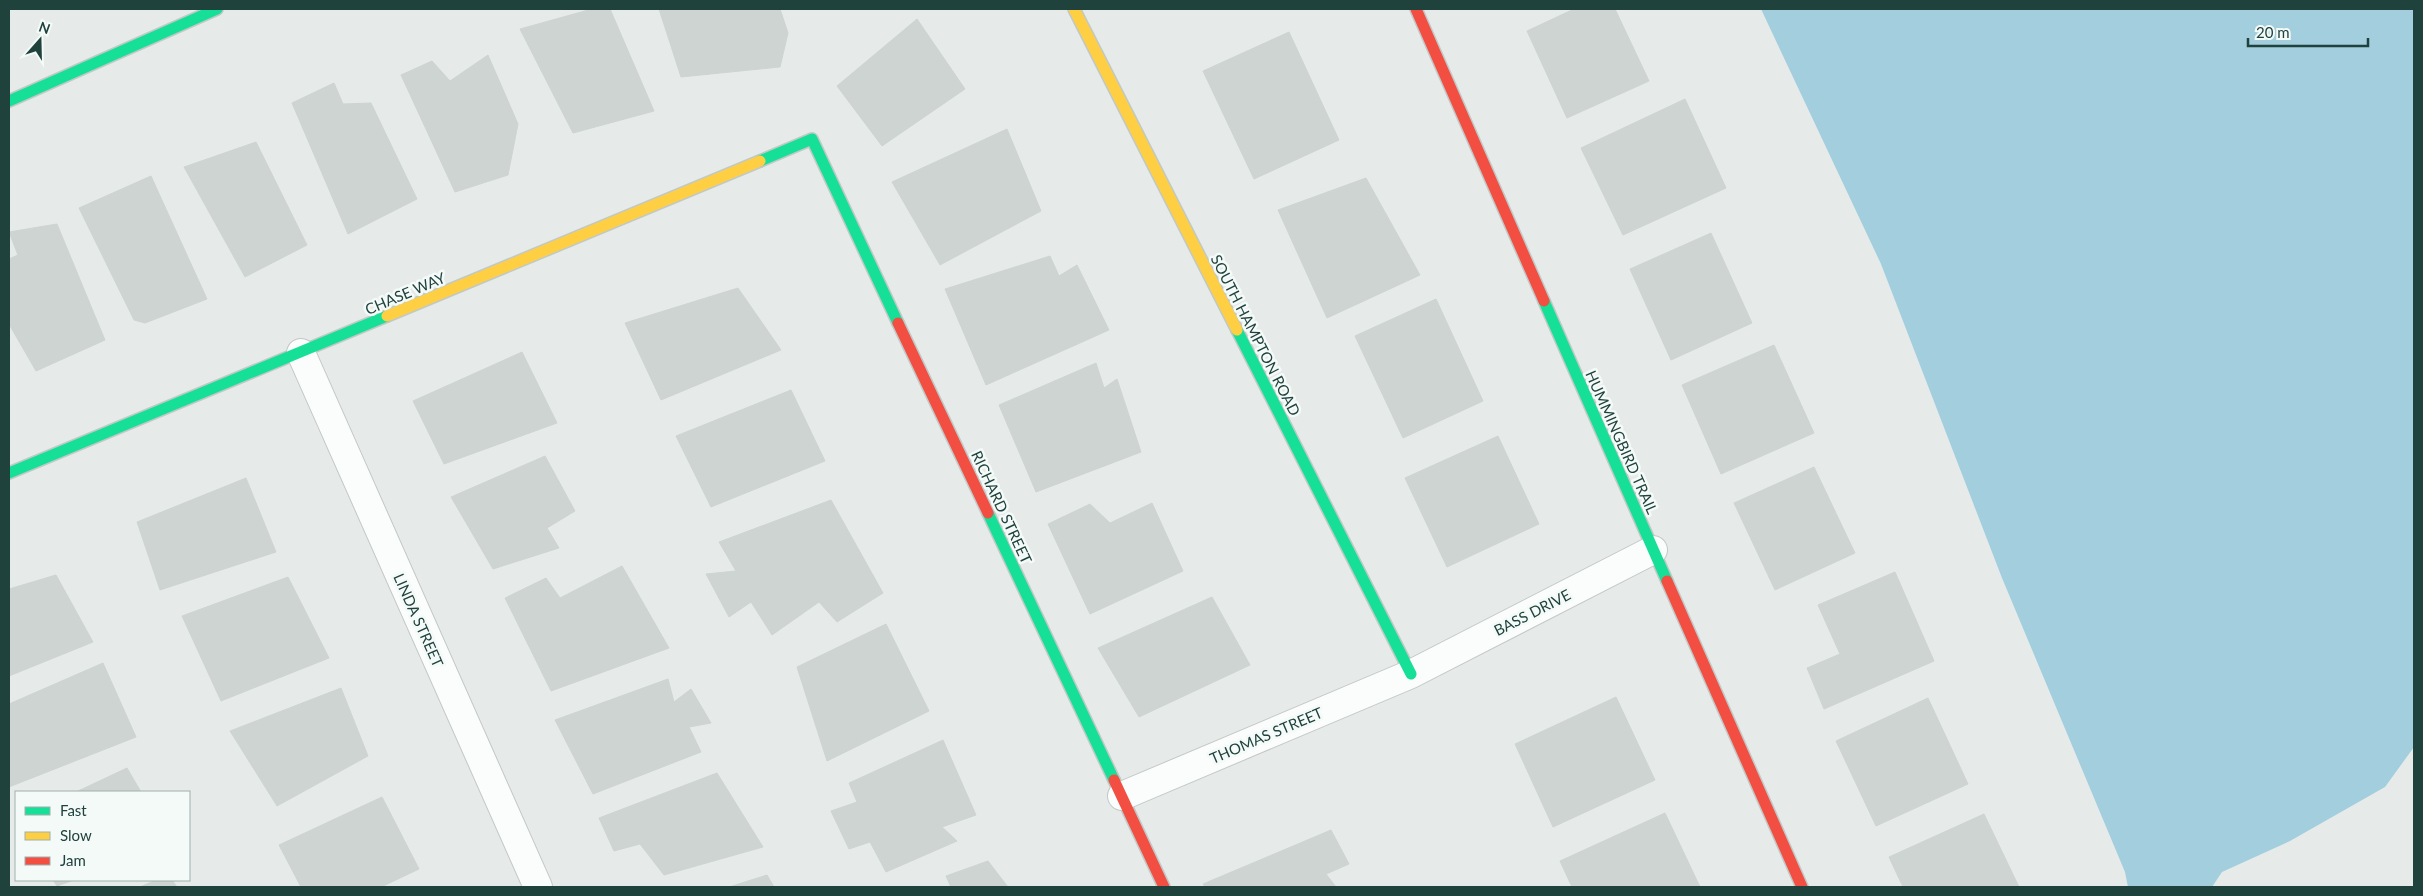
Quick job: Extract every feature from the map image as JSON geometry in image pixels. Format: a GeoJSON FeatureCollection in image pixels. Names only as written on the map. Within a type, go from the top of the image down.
{"type":"FeatureCollection","features":[{"type":"Feature","properties":{"kind":"street"},"geometry":{"type":"LineString","coordinates":[[9,101],[217,9]]}},
{"type":"Feature","properties":{"kind":"street","name":"SOUTH HAMPTON ROAD"},"geometry":{"type":"LineString","coordinates":[[1074,9],[1411,674]]}},
{"type":"Feature","properties":{"kind":"street","name":"HUMMINGBIRD TRAIL"},"geometry":{"type":"LineString","coordinates":[[1416,9],[1802,887]]}},
{"type":"Feature","properties":{"kind":"street","name":"CHASE WAY"},"geometry":{"type":"LineString","coordinates":[[9,473],[812,139]]}},
{"type":"Feature","properties":{"kind":"street","name":"RICHARD STREET"},"geometry":{"type":"LineString","coordinates":[[812,139],[1164,887]]}},
{"type":"Feature","properties":{"kind":"street","name":"LINDA STREET"},"geometry":{"type":"LineString","coordinates":[[301,353],[538,887]]}},
{"type":"Feature","properties":{"kind":"street","name":"BASS DRIVE"},"geometry":{"type":"LineString","coordinates":[[1411,674],[1653,550]]}},
{"type":"Feature","properties":{"kind":"street","name":"THOMAS STREET"},"geometry":{"type":"LineString","coordinates":[[1122,796],[1411,674]]}},
{"type":"Feature","properties":{"kind":"water"},"geometry":{"type":"Polygon","coordinates":[[[1761,9],[2414,9],[2414,747],[2385,787],[2290,841],[2222,872],[2212,887],[2128,887],[2125,872],[2002,578],[1881,264],[1761,9]]]}},
{"type":"Feature","properties":{"kind":"building"},"geometry":{"type":"Polygon","coordinates":[[[592,9],[610,9],[654,111],[573,133],[520,29],[592,9]]]}},
{"type":"Feature","properties":{"kind":"building"},"geometry":{"type":"Polygon","coordinates":[[[659,9],[780,9],[788,33],[780,67],[681,77],[659,9]]]}},
{"type":"Feature","properties":{"kind":"building"},"geometry":{"type":"Polygon","coordinates":[[[1574,9],[1615,9],[1649,81],[1567,118],[1527,31],[1574,9]]]}},
{"type":"Feature","properties":{"kind":"building"},"geometry":{"type":"Polygon","coordinates":[[[917,19],[965,89],[882,146],[837,86],[917,19]]]}},
{"type":"Feature","properties":{"kind":"building"},"geometry":{"type":"Polygon","coordinates":[[[1289,32],[1339,140],[1254,179],[1203,71],[1289,32]]]}},
{"type":"Feature","properties":{"kind":"building"},"geometry":{"type":"Polygon","coordinates":[[[488,55],[518,124],[508,175],[455,192],[401,75],[432,61],[450,81],[488,55]]]}},
{"type":"Feature","properties":{"kind":"building"},"geometry":{"type":"Polygon","coordinates":[[[334,83],[343,104],[371,103],[417,199],[348,234],[292,103],[334,83]]]}},
{"type":"Feature","properties":{"kind":"building"},"geometry":{"type":"Polygon","coordinates":[[[1685,99],[1726,188],[1623,235],[1581,148],[1685,99]]]}},
{"type":"Feature","properties":{"kind":"building"},"geometry":{"type":"Polygon","coordinates":[[[1007,129],[1041,211],[940,265],[892,182],[1007,129]]]}},
{"type":"Feature","properties":{"kind":"building"},"geometry":{"type":"Polygon","coordinates":[[[256,142],[307,245],[245,277],[184,167],[256,142]]]}},
{"type":"Feature","properties":{"kind":"building"},"geometry":{"type":"Polygon","coordinates":[[[151,176],[207,299],[145,323],[134,320],[79,208],[151,176]]]}},
{"type":"Feature","properties":{"kind":"building"},"geometry":{"type":"Polygon","coordinates":[[[1366,178],[1420,275],[1327,318],[1278,210],[1366,178]]]}},
{"type":"Feature","properties":{"kind":"building"},"geometry":{"type":"Polygon","coordinates":[[[57,224],[105,340],[36,371],[9,324],[9,259],[18,255],[9,232],[57,224]]]}},
{"type":"Feature","properties":{"kind":"building"},"geometry":{"type":"Polygon","coordinates":[[[1711,233],[1752,323],[1671,360],[1630,269],[1711,233]]]}},
{"type":"Feature","properties":{"kind":"building"},"geometry":{"type":"Polygon","coordinates":[[[1050,256],[1059,276],[1077,265],[1109,330],[986,385],[945,289],[1050,256]]]}},
{"type":"Feature","properties":{"kind":"building"},"geometry":{"type":"Polygon","coordinates":[[[738,288],[781,350],[661,400],[625,323],[738,288]]]}},
{"type":"Feature","properties":{"kind":"building"},"geometry":{"type":"Polygon","coordinates":[[[1436,299],[1483,401],[1403,438],[1355,336],[1436,299]]]}},
{"type":"Feature","properties":{"kind":"building"},"geometry":{"type":"Polygon","coordinates":[[[1774,345],[1814,433],[1721,474],[1682,385],[1774,345]]]}},
{"type":"Feature","properties":{"kind":"building"},"geometry":{"type":"Polygon","coordinates":[[[522,352],[557,423],[444,464],[413,401],[522,352]]]}},
{"type":"Feature","properties":{"kind":"building"},"geometry":{"type":"Polygon","coordinates":[[[1096,363],[1104,388],[1117,379],[1141,452],[1036,492],[999,405],[1096,363]]]}},
{"type":"Feature","properties":{"kind":"building"},"geometry":{"type":"Polygon","coordinates":[[[791,390],[825,461],[711,507],[676,436],[791,390]]]}},
{"type":"Feature","properties":{"kind":"building"},"geometry":{"type":"Polygon","coordinates":[[[1498,436],[1539,524],[1447,567],[1405,478],[1498,436]]]}},
{"type":"Feature","properties":{"kind":"building"},"geometry":{"type":"Polygon","coordinates":[[[545,456],[575,511],[547,528],[559,548],[493,569],[451,497],[545,456]]]}},
{"type":"Feature","properties":{"kind":"building"},"geometry":{"type":"Polygon","coordinates":[[[1814,467],[1855,553],[1775,590],[1734,503],[1814,467]]]}},
{"type":"Feature","properties":{"kind":"building"},"geometry":{"type":"Polygon","coordinates":[[[246,478],[276,552],[160,590],[137,522],[246,478]]]}},
{"type":"Feature","properties":{"kind":"building"},"geometry":{"type":"Polygon","coordinates":[[[831,500],[883,593],[837,622],[819,602],[772,635],[751,602],[729,617],[706,574],[736,571],[719,542],[831,500]]]}},
{"type":"Feature","properties":{"kind":"building"},"geometry":{"type":"Polygon","coordinates":[[[1152,503],[1183,571],[1090,614],[1048,524],[1090,504],[1110,523],[1152,503]]]}},
{"type":"Feature","properties":{"kind":"building"},"geometry":{"type":"Polygon","coordinates":[[[622,566],[669,648],[551,691],[505,598],[546,578],[560,598],[622,566]]]}},
{"type":"Feature","properties":{"kind":"building"},"geometry":{"type":"Polygon","coordinates":[[[1895,572],[1934,661],[1824,709],[1807,668],[1840,654],[1818,605],[1895,572]]]}},
{"type":"Feature","properties":{"kind":"building"},"geometry":{"type":"Polygon","coordinates":[[[56,575],[93,642],[9,676],[9,589],[56,575]]]}},
{"type":"Feature","properties":{"kind":"building"},"geometry":{"type":"Polygon","coordinates":[[[288,577],[329,658],[221,701],[182,616],[288,577]]]}},
{"type":"Feature","properties":{"kind":"building"},"geometry":{"type":"Polygon","coordinates":[[[1212,597],[1250,665],[1139,717],[1098,648],[1212,597]]]}},
{"type":"Feature","properties":{"kind":"building"},"geometry":{"type":"Polygon","coordinates":[[[886,624],[929,711],[827,761],[797,667],[886,624]]]}},
{"type":"Feature","properties":{"kind":"building"},"geometry":{"type":"Polygon","coordinates":[[[103,663],[136,737],[9,787],[9,704],[103,663]]]}},
{"type":"Feature","properties":{"kind":"building"},"geometry":{"type":"Polygon","coordinates":[[[668,679],[674,702],[691,689],[711,723],[689,727],[701,752],[593,794],[555,720],[668,679]]]}},
{"type":"Feature","properties":{"kind":"building"},"geometry":{"type":"Polygon","coordinates":[[[341,688],[368,756],[277,806],[230,731],[341,688]]]}},
{"type":"Feature","properties":{"kind":"building"},"geometry":{"type":"Polygon","coordinates":[[[1616,697],[1655,780],[1553,827],[1515,744],[1616,697]]]}},
{"type":"Feature","properties":{"kind":"building"},"geometry":{"type":"Polygon","coordinates":[[[1928,698],[1968,784],[1876,826],[1836,741],[1928,698]]]}},
{"type":"Feature","properties":{"kind":"building"},"geometry":{"type":"Polygon","coordinates":[[[943,740],[976,815],[942,827],[957,841],[886,872],[870,842],[849,849],[831,811],[857,802],[849,783],[943,740]]]}},
{"type":"Feature","properties":{"kind":"building"},"geometry":{"type":"Polygon","coordinates":[[[127,768],[140,791],[78,791],[127,768]]]}},
{"type":"Feature","properties":{"kind":"building"},"geometry":{"type":"Polygon","coordinates":[[[717,773],[763,847],[664,875],[640,844],[614,851],[599,818],[717,773]]]}},
{"type":"Feature","properties":{"kind":"building"},"geometry":{"type":"Polygon","coordinates":[[[382,797],[419,869],[381,887],[301,887],[279,845],[382,797]]]}},
{"type":"Feature","properties":{"kind":"building"},"geometry":{"type":"Polygon","coordinates":[[[1665,813],[1700,887],[1572,887],[1560,861],[1665,813]]]}},
{"type":"Feature","properties":{"kind":"building"},"geometry":{"type":"Polygon","coordinates":[[[1984,814],[2019,887],[1903,887],[1889,857],[1984,814]]]}},
{"type":"Feature","properties":{"kind":"building"},"geometry":{"type":"Polygon","coordinates":[[[1331,830],[1349,864],[1326,874],[1336,887],[1205,887],[1203,884],[1331,830]]]}},
{"type":"Feature","properties":{"kind":"building"},"geometry":{"type":"Polygon","coordinates":[[[988,861],[1008,887],[951,887],[946,876],[988,861]]]}},
{"type":"Feature","properties":{"kind":"building"},"geometry":{"type":"Polygon","coordinates":[[[767,875],[774,887],[729,887],[767,875]]]}},
{"type":"Feature","properties":{"kind":"building"},"geometry":{"type":"Polygon","coordinates":[[[54,881],[71,881],[57,886],[54,881]]]}},
{"type":"Feature","properties":{"kind":"building"},"geometry":{"type":"Polygon","coordinates":[[[154,881],[173,881],[177,887],[140,887],[154,881]]]}},
{"type":"Feature","properties":{"kind":"traffic: fast"},"geometry":{"type":"LineString","coordinates":[[9,101],[217,9]]}},
{"type":"Feature","properties":{"kind":"traffic: fast"},"geometry":{"type":"LineString","coordinates":[[760,161],[812,139],[898,323]]}},
{"type":"Feature","properties":{"kind":"traffic: fast"},"geometry":{"type":"LineString","coordinates":[[1544,301],[1667,581]]}},
{"type":"Feature","properties":{"kind":"traffic: fast"},"geometry":{"type":"LineString","coordinates":[[9,473],[387,316]]}},
{"type":"Feature","properties":{"kind":"traffic: fast"},"geometry":{"type":"LineString","coordinates":[[1237,330],[1411,674]]}},
{"type":"Feature","properties":{"kind":"traffic: fast"},"geometry":{"type":"LineString","coordinates":[[988,513],[1114,780]]}},
{"type":"Feature","properties":{"kind":"traffic: slow"},"geometry":{"type":"LineString","coordinates":[[1074,9],[1237,330]]}},
{"type":"Feature","properties":{"kind":"traffic: slow"},"geometry":{"type":"LineString","coordinates":[[387,316],[760,161]]}},
{"type":"Feature","properties":{"kind":"traffic: jam"},"geometry":{"type":"LineString","coordinates":[[1416,9],[1544,301]]}},
{"type":"Feature","properties":{"kind":"traffic: jam"},"geometry":{"type":"LineString","coordinates":[[898,323],[988,513]]}},
{"type":"Feature","properties":{"kind":"traffic: jam"},"geometry":{"type":"LineString","coordinates":[[1667,581],[1802,887]]}},
{"type":"Feature","properties":{"kind":"traffic: jam"},"geometry":{"type":"LineString","coordinates":[[1114,780],[1164,887]]}}]}
